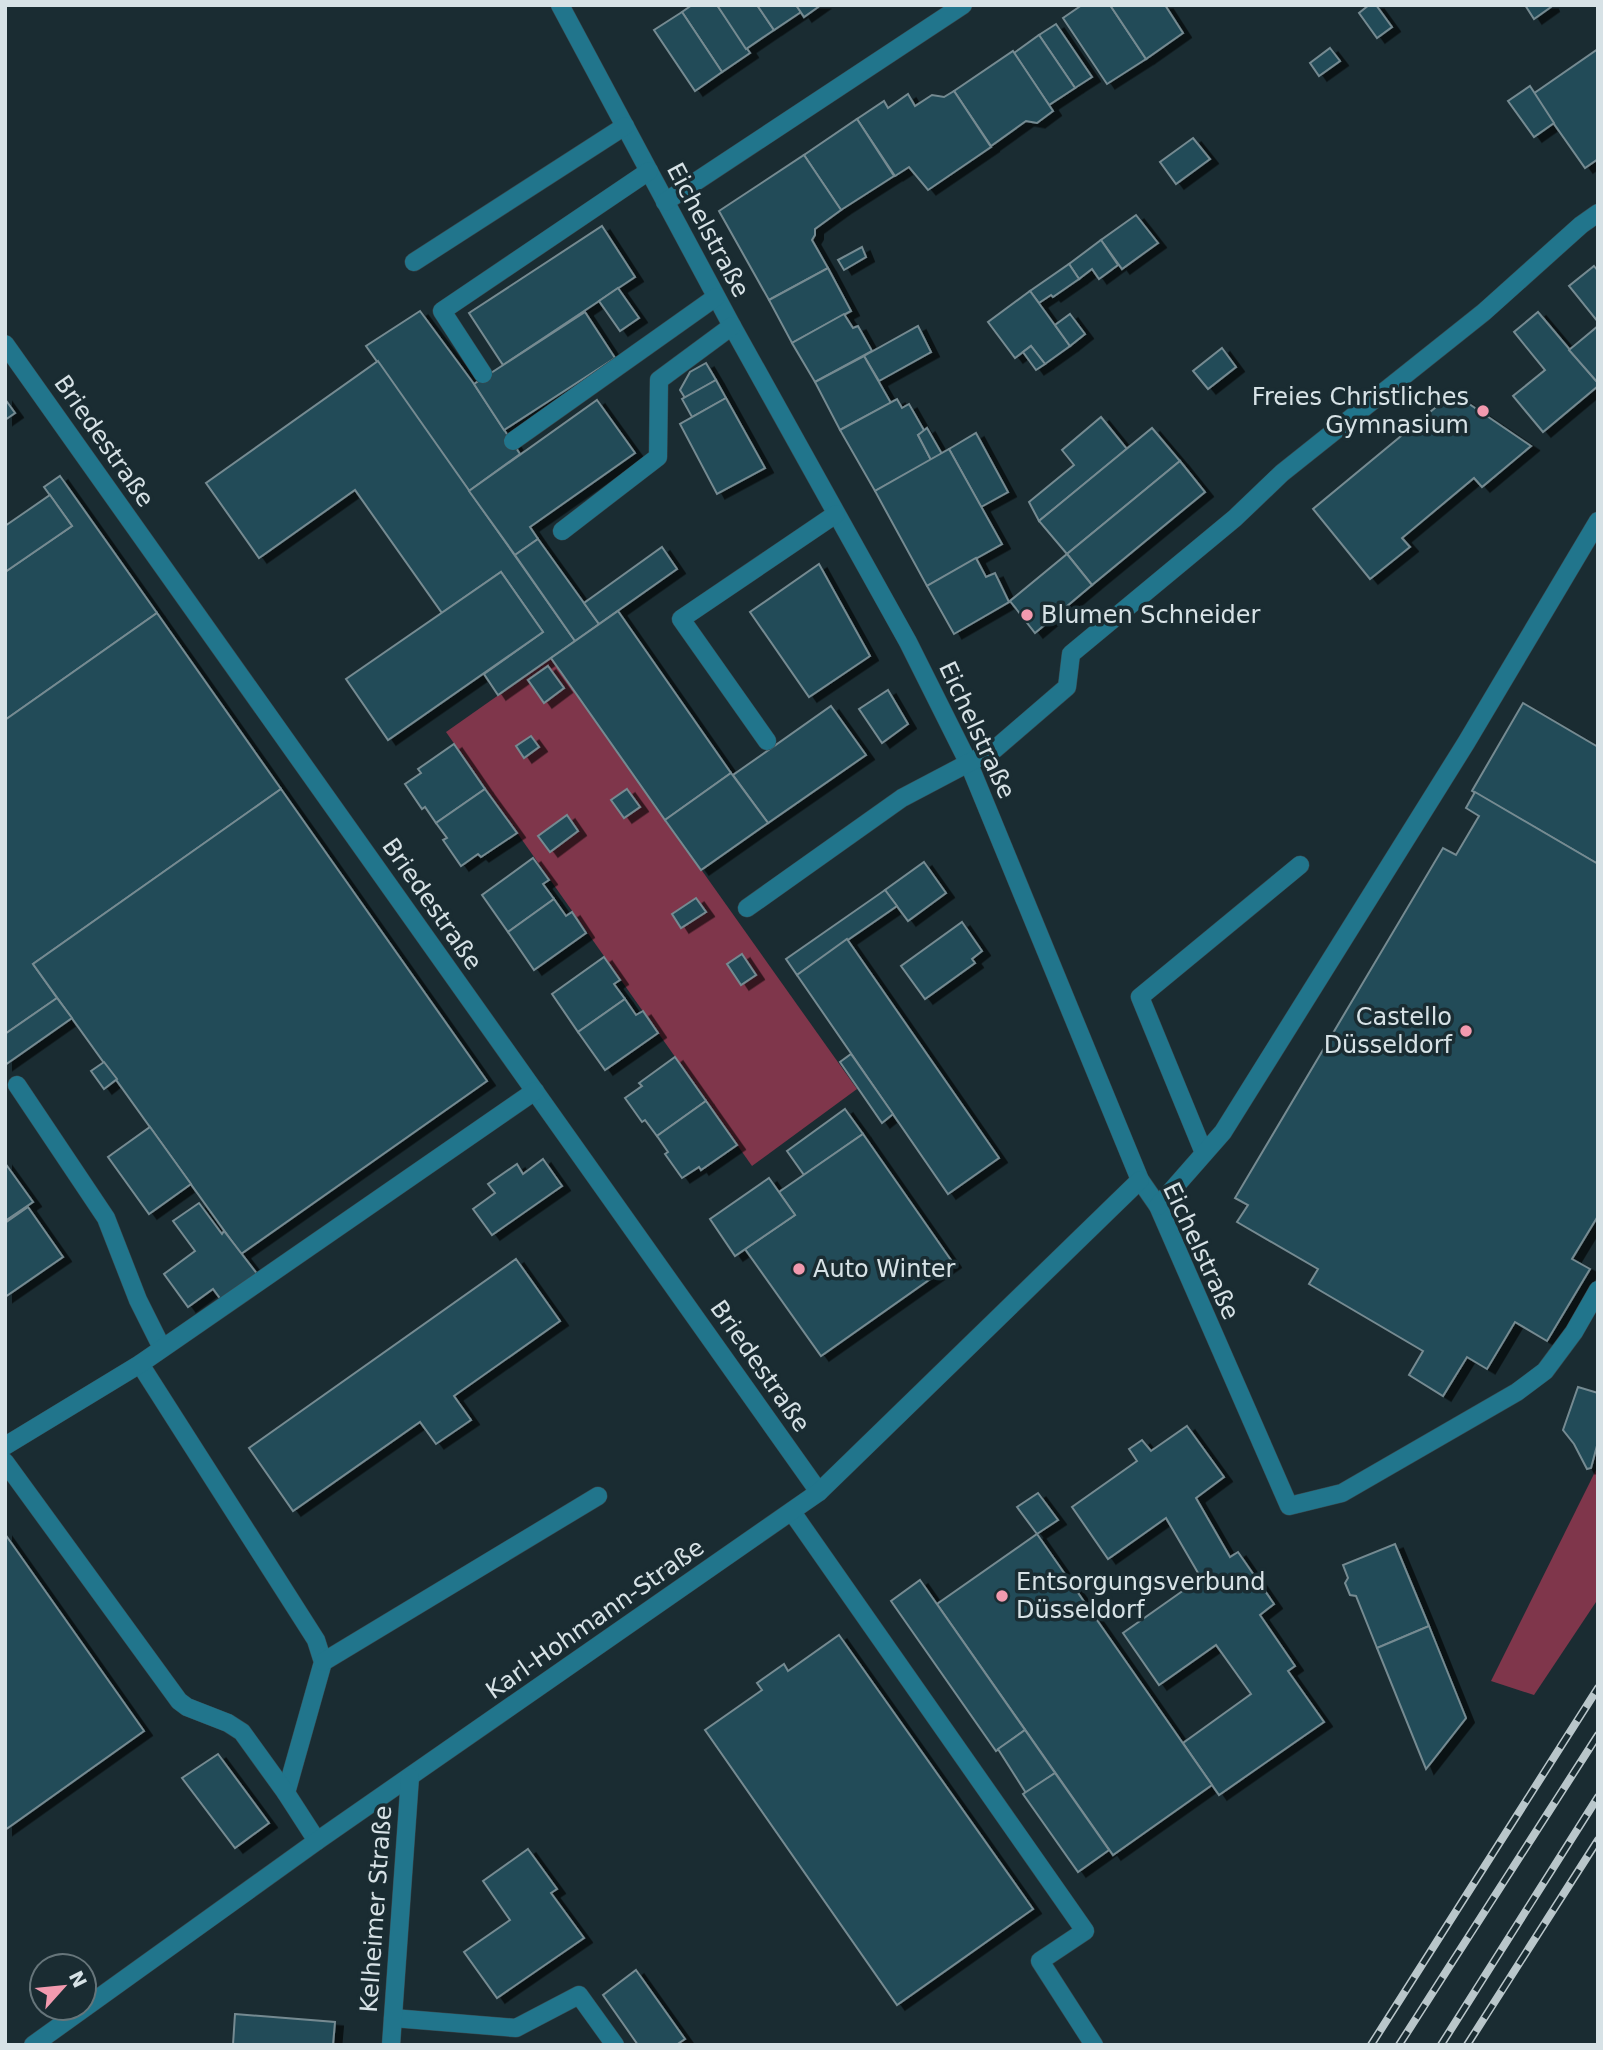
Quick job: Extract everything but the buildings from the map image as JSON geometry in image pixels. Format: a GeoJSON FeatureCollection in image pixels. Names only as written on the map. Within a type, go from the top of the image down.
{"type":"FeatureCollection","features":[{"type":"Feature","properties":{"kind":"street","name":"Eichelstraße"},"geometry":{"type":"LineString","coordinates":[[559,5],[716,297],[908,642],[969,764],[1140,1180],[1158,1206],[1289,1506],[1342,1493],[1517,1392],[1545,1371],[1574,1332],[1598,1290]]}},
{"type":"Feature","properties":{"kind":"street"},"geometry":{"type":"LineString","coordinates":[[665,202],[964,5]]}},
{"type":"Feature","properties":{"kind":"street"},"geometry":{"type":"LineString","coordinates":[[414,262],[625,126]]}},
{"type":"Feature","properties":{"kind":"street"},"geometry":{"type":"LineString","coordinates":[[483,374],[442,311],[649,171]]}},
{"type":"Feature","properties":{"kind":"street"},"geometry":{"type":"LineString","coordinates":[[747,908],[902,798],[995,749],[1067,687],[1071,654],[1235,518],[1282,473],[1484,312],[1598,213]]}},
{"type":"Feature","properties":{"kind":"street"},"geometry":{"type":"LineString","coordinates":[[513,441],[716,297]]}},
{"type":"Feature","properties":{"kind":"street"},"geometry":{"type":"LineString","coordinates":[[562,531],[658,457],[659,380],[732,326]]}},
{"type":"Feature","properties":{"kind":"street","name":"Briedestraße"},"geometry":{"type":"LineString","coordinates":[[5,344],[819,1492]]}},
{"type":"Feature","properties":{"kind":"street"},"geometry":{"type":"LineString","coordinates":[[767,741],[681,619],[836,514]]}},
{"type":"Feature","properties":{"kind":"street"},"geometry":{"type":"LineString","coordinates":[[1158,1206],[1223,1132],[1466,743],[1598,521]]}},
{"type":"Feature","properties":{"kind":"street"},"geometry":{"type":"LineString","coordinates":[[1204,1153],[1140,997],[1300,865]]}},
{"type":"Feature","properties":{"kind":"street"},"geometry":{"type":"LineString","coordinates":[[17,1085],[106,1218],[138,1300],[162,1348]]}},
{"type":"Feature","properties":{"kind":"street"},"geometry":{"type":"LineString","coordinates":[[5,1446],[140,1364],[535,1091]]}},
{"type":"Feature","properties":{"kind":"street","name":"Karl-Hohmann-Straße"},"geometry":{"type":"LineString","coordinates":[[33,2045],[317,1841],[819,1492],[1140,1180]]}},
{"type":"Feature","properties":{"kind":"street"},"geometry":{"type":"LineString","coordinates":[[140,1364],[316,1640],[323,1662],[286,1793]]}},
{"type":"Feature","properties":{"kind":"street"},"geometry":{"type":"LineString","coordinates":[[5,1462],[180,1701],[187,1707],[228,1723],[242,1732],[317,1841]]}},
{"type":"Feature","properties":{"kind":"street"},"geometry":{"type":"LineString","coordinates":[[323,1662],[598,1496]]}},
{"type":"Feature","properties":{"kind":"street"},"geometry":{"type":"LineString","coordinates":[[792,1512],[1085,1931],[1040,1961],[1094,2045]]}},
{"type":"Feature","properties":{"kind":"street","name":"Kelheimer Straße"},"geometry":{"type":"LineString","coordinates":[[391,2045],[410,1777]]}},
{"type":"Feature","properties":{"kind":"street"},"geometry":{"type":"LineString","coordinates":[[393,2018],[505,2036],[579,1995],[615,2045]]}},
{"type":"Feature","properties":{"kind":"shaded area"},"geometry":{"type":"Polygon","coordinates":[[[551,658],[857,1089],[752,1166],[446,732],[551,658]]]}},
{"type":"Feature","properties":{"kind":"shaded area"},"geometry":{"type":"Polygon","coordinates":[[[1598,1466],[1598,1599],[1534,1695],[1491,1681],[1598,1466]]]}},
{"type":"Feature","properties":{"kind":"railway"},"geometry":{"type":"LineString","coordinates":[[1371,2045],[1598,1688]]}},
{"type":"Feature","properties":{"kind":"railway"},"geometry":{"type":"LineString","coordinates":[[1399,2045],[1598,1735]]}},
{"type":"Feature","properties":{"kind":"railway"},"geometry":{"type":"LineString","coordinates":[[1441,2045],[1598,1797]]}},
{"type":"Feature","properties":{"kind":"railway"},"geometry":{"type":"LineString","coordinates":[[1467,2045],[1598,1840]]}},
{"type":"Feature","properties":{"kind":"place","name":"Freies Christliches Gymnasium"},"geometry":{"type":"Point","coordinates":[1483,411]}},
{"type":"Feature","properties":{"kind":"place","name":"Blumen Schneider"},"geometry":{"type":"Point","coordinates":[1027,615]}},
{"type":"Feature","properties":{"kind":"place","name":"Castello Düsseldorf"},"geometry":{"type":"Point","coordinates":[1466,1031]}},
{"type":"Feature","properties":{"kind":"place","name":"Auto Winter"},"geometry":{"type":"Point","coordinates":[799,1269]}},
{"type":"Feature","properties":{"kind":"place","name":"Entsorgungsverbund Düsseldorf"},"geometry":{"type":"Point","coordinates":[1002,1596]}}]}
